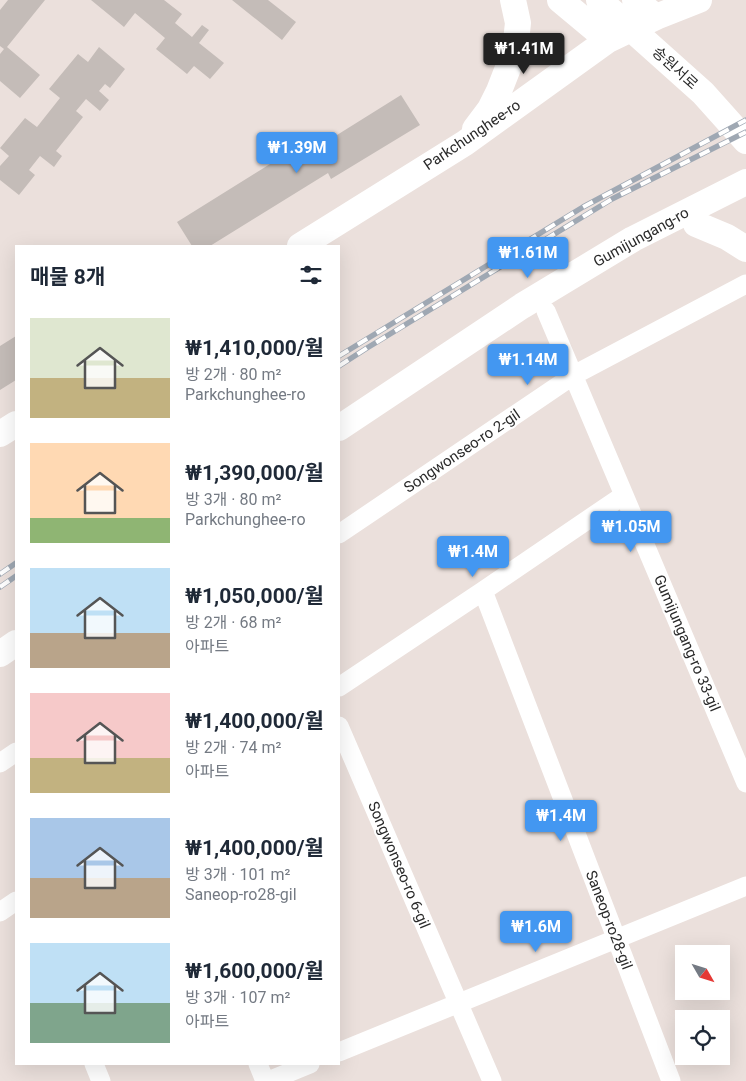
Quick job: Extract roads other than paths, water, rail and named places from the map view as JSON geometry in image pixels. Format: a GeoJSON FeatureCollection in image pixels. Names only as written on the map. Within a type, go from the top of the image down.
{"type":"FeatureCollection","features":[{"type":"Feature","properties":{"kind":"main road"},"geometry":{"type":"LineString","coordinates":[[465,143],[490,109],[515,50],[518,23],[513,0]]}},
{"type":"Feature","properties":{"kind":"main road"},"geometry":{"type":"LineString","coordinates":[[560,0],[608,40]]}},
{"type":"Feature","properties":{"kind":"main road","name":"송원서로"},"geometry":{"type":"LineString","coordinates":[[599,0],[703,93],[746,141]]}},
{"type":"Feature","properties":{"kind":"main road"},"geometry":{"type":"LineString","coordinates":[[635,0],[656,17]]}},
{"type":"Feature","properties":{"kind":"main road","name":"Parkchunghee-ro"},"geometry":{"type":"LineString","coordinates":[[302,245],[465,143],[608,40],[656,17],[698,0]]}},
{"type":"Feature","properties":{"kind":"main road","name":"Gumijungang-ro"},"geometry":{"type":"LineString","coordinates":[[340,427],[522,306],[633,239],[746,182]]}},
{"type":"Feature","properties":{"kind":"main road","name":"Gumijungang-ro"},"geometry":{"type":"LineString","coordinates":[[340,443],[601,275],[655,244],[746,199]]}},
{"type":"Feature","properties":{"kind":"main road"},"geometry":{"type":"LineString","coordinates":[[696,224],[727,237],[746,249]]}},
{"type":"Feature","properties":{"kind":"main road"},"geometry":{"type":"LineString","coordinates":[[0,434],[15,425]]}},
{"type":"Feature","properties":{"kind":"main road"},"geometry":{"type":"LineString","coordinates":[[0,654],[15,644]]}},
{"type":"Feature","properties":{"kind":"main road"},"geometry":{"type":"LineString","coordinates":[[0,670],[15,661]]}},
{"type":"Feature","properties":{"kind":"street","name":"Songwonseo-ro 2-gil"},"geometry":{"type":"LineString","coordinates":[[340,533],[574,375],[746,284]]}},
{"type":"Feature","properties":{"kind":"street","name":"Gumijungang-ro 33-gil"},"geometry":{"type":"LineString","coordinates":[[546,311],[746,782]]}},
{"type":"Feature","properties":{"kind":"street"},"geometry":{"type":"LineString","coordinates":[[340,686],[624,495]]}},
{"type":"Feature","properties":{"kind":"street","name":"Saneop-ro28-gil"},"geometry":{"type":"LineString","coordinates":[[483,591],[671,1081]]}},
{"type":"Feature","properties":{"kind":"street","name":"Songwonseo-ro 6-gil"},"geometry":{"type":"LineString","coordinates":[[340,728],[492,1081]]}},
{"type":"Feature","properties":{"kind":"street"},"geometry":{"type":"LineString","coordinates":[[0,763],[15,753]]}},
{"type":"Feature","properties":{"kind":"street"},"geometry":{"type":"LineString","coordinates":[[340,1052],[746,886]]}},
{"type":"Feature","properties":{"kind":"street"},"geometry":{"type":"LineString","coordinates":[[0,912],[15,902]]}},
{"type":"Feature","properties":{"kind":"street"},"geometry":{"type":"LineString","coordinates":[[94,1065],[100,1081]]}},
{"type":"Feature","properties":{"kind":"street"},"geometry":{"type":"LineString","coordinates":[[259,1065],[267,1081],[307,1065]]}},
{"type":"Feature","properties":{"kind":"railway"},"geometry":{"type":"LineString","coordinates":[[340,355],[583,207],[746,120]]}},
{"type":"Feature","properties":{"kind":"railway"},"geometry":{"type":"LineString","coordinates":[[340,365],[612,199],[746,132]]}},
{"type":"Feature","properties":{"kind":"railway"},"geometry":{"type":"LineString","coordinates":[[0,574],[15,564]]}},
{"type":"Feature","properties":{"kind":"railway"},"geometry":{"type":"LineString","coordinates":[[0,587],[15,577]]}}]}
